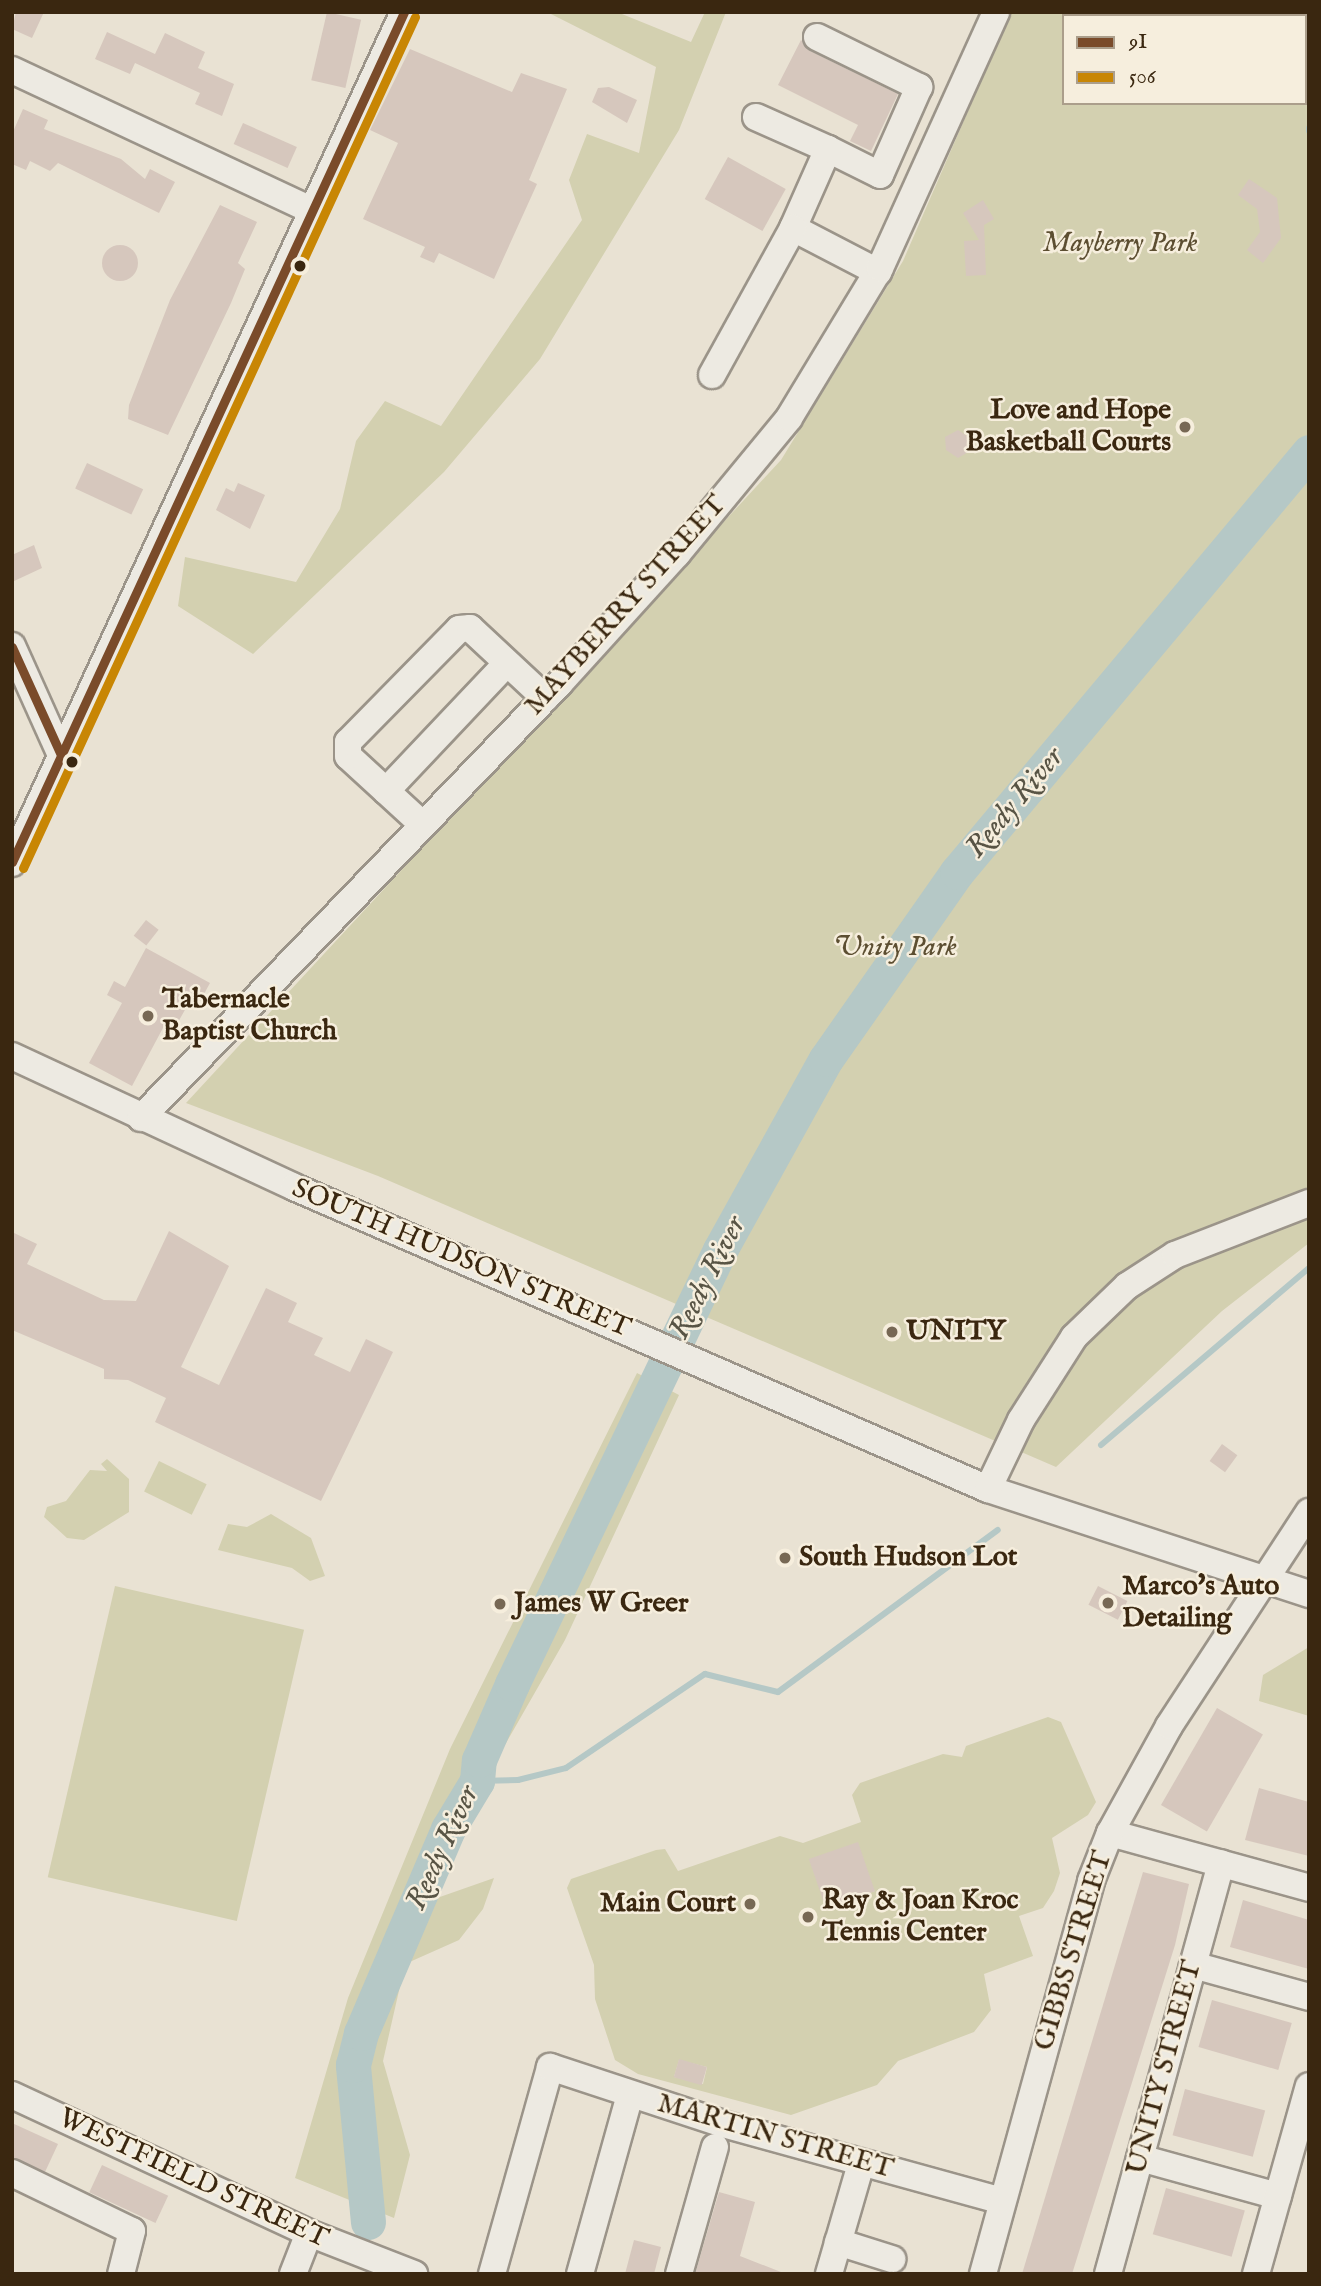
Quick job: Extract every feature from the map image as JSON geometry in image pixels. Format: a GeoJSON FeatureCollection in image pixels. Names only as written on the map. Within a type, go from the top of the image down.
{"type":"FeatureCollection","features":[{"type":"Feature","properties":{"kind":"street"},"geometry":{"type":"LineString","coordinates":[[12,863],[404,12]]}},
{"type":"Feature","properties":{"kind":"street","name":"MAYBERRY STREET"},"geometry":{"type":"LineString","coordinates":[[141,1118],[545,698],[677,554],[789,418],[878,272],[996,12]]}},
{"type":"Feature","properties":{"kind":"street"},"geometry":{"type":"LineString","coordinates":[[756,117],[880,176],[919,87],[817,37]]}},
{"type":"Feature","properties":{"kind":"street"},"geometry":{"type":"LineString","coordinates":[[12,70],[313,211]]}},
{"type":"Feature","properties":{"kind":"street"},"geometry":{"type":"LineString","coordinates":[[712,374],[793,228],[828,149]]}},
{"type":"Feature","properties":{"kind":"street"},"geometry":{"type":"LineString","coordinates":[[793,228],[878,272]]}},
{"type":"Feature","properties":{"kind":"street"},"geometry":{"type":"LineString","coordinates":[[422,824],[348,755],[348,742],[459,629],[470,628],[545,698]]}},
{"type":"Feature","properties":{"kind":"street"},"geometry":{"type":"LineString","coordinates":[[12,646],[62,757]]}},
{"type":"Feature","properties":{"kind":"street"},"geometry":{"type":"LineString","coordinates":[[386,791],[506,664]]}},
{"type":"Feature","properties":{"kind":"street","name":"SOUTH HUDSON STREET"},"geometry":{"type":"LineString","coordinates":[[12,1056],[141,1118],[988,1489],[1309,1594]]}},
{"type":"Feature","properties":{"kind":"street"},"geometry":{"type":"LineString","coordinates":[[988,1489],[1021,1420],[1074,1337],[1126,1286],[1175,1255],[1309,1203]]}},
{"type":"Feature","properties":{"kind":"street","name":"GIBBS STREET"},"geometry":{"type":"LineString","coordinates":[[983,2274],[1110,1833],[1261,1579],[1309,1511]]}},
{"type":"Feature","properties":{"kind":"street"},"geometry":{"type":"LineString","coordinates":[[1110,1833],[1309,1888]]}},
{"type":"Feature","properties":{"kind":"street","name":"UNITY STREET"},"geometry":{"type":"LineString","coordinates":[[1108,2274],[1222,1863]]}},
{"type":"Feature","properties":{"kind":"street"},"geometry":{"type":"LineString","coordinates":[[1193,1965],[1309,1997]]}},
{"type":"Feature","properties":{"kind":"street","name":"MARTIN STREET"},"geometry":{"type":"LineString","coordinates":[[492,2274],[550,2067],[630,2095],[862,2164],[1002,2201]]}},
{"type":"Feature","properties":{"kind":"street"},"geometry":{"type":"LineString","coordinates":[[1255,2274],[1309,2086]]}},
{"type":"Feature","properties":{"kind":"street","name":"WESTFIELD STREET"},"geometry":{"type":"LineString","coordinates":[[12,2095],[309,2233],[414,2274]]}},
{"type":"Feature","properties":{"kind":"street"},"geometry":{"type":"LineString","coordinates":[[580,2274],[630,2095]]}},
{"type":"Feature","properties":{"kind":"street"},"geometry":{"type":"LineString","coordinates":[[679,2274],[715,2147]]}},
{"type":"Feature","properties":{"kind":"street"},"geometry":{"type":"LineString","coordinates":[[1140,2158],[1278,2196]]}},
{"type":"Feature","properties":{"kind":"street"},"geometry":{"type":"LineString","coordinates":[[829,2274],[862,2164]]}},
{"type":"Feature","properties":{"kind":"street"},"geometry":{"type":"LineString","coordinates":[[12,2173],[132,2231],[121,2274]]}},
{"type":"Feature","properties":{"kind":"street"},"geometry":{"type":"LineString","coordinates":[[293,2274],[309,2233]]}},
{"type":"Feature","properties":{"kind":"street"},"geometry":{"type":"LineString","coordinates":[[838,2242],[892,2259]]}},
{"type":"Feature","properties":{"kind":"green space"},"geometry":{"type":"Polygon","coordinates":[[[547,12],[617,12],[691,42],[705,12],[726,12],[679,130],[540,359],[444,472],[253,654],[178,606],[185,557],[296,582],[340,509],[356,441],[385,401],[441,426],[582,220],[569,180],[587,134],[639,153],[656,67],[547,12]]]}},
{"type":"Feature","properties":{"kind":"green space","name":"Unity Park"},"geometry":{"type":"Polygon","coordinates":[[[1011,12],[1309,12],[1309,1243],[1222,1311],[1056,1467],[378,1176],[186,1103],[781,460],[903,261],[1011,12]]]}},
{"type":"Feature","properties":{"kind":"green space"},"geometry":{"type":"Polygon","coordinates":[[[637,1373],[679,1395],[565,1640],[467,1811],[437,1898],[494,1878],[483,1909],[459,1940],[405,1964],[383,2061],[410,2155],[394,2218],[295,2178],[348,1998],[450,1749],[637,1373]]]}},
{"type":"Feature","properties":{"kind":"green space"},"geometry":{"type":"Polygon","coordinates":[[[107,1459],[129,1479],[129,1512],[84,1540],[67,1538],[44,1517],[47,1507],[66,1501],[90,1470],[107,1471],[101,1464],[107,1459]]]}},
{"type":"Feature","properties":{"kind":"green space"},"geometry":{"type":"Polygon","coordinates":[[[159,1461],[207,1484],[192,1515],[144,1492],[159,1461]]]}},
{"type":"Feature","properties":{"kind":"green space"},"geometry":{"type":"Polygon","coordinates":[[[271,1514],[311,1538],[325,1576],[310,1581],[292,1568],[218,1550],[228,1524],[247,1527],[271,1514]]]}},
{"type":"Feature","properties":{"kind":"green space"},"geometry":{"type":"Polygon","coordinates":[[[115,1586],[304,1630],[237,1921],[48,1877],[115,1586]]]}},
{"type":"Feature","properties":{"kind":"green space"},"geometry":{"type":"Polygon","coordinates":[[[1309,1647],[1309,1716],[1259,1701],[1263,1675],[1309,1647]]]}},
{"type":"Feature","properties":{"kind":"green space","name":"Ray & Joan Kroc Tennis Center"},"geometry":{"type":"Polygon","coordinates":[[[1048,1717],[1061,1722],[1096,1802],[1088,1815],[1052,1838],[1060,1873],[1054,1891],[1043,1908],[1019,1916],[1033,1956],[984,1974],[991,2010],[974,2032],[898,2061],[877,2085],[791,2115],[638,2074],[615,2060],[595,1999],[594,1965],[567,1888],[571,1879],[656,1850],[665,1849],[678,1871],[780,1836],[803,1843],[861,1822],[852,1795],[860,1783],[943,1754],[962,1757],[966,1746],[1048,1717]],[[810,1860],[827,1908],[875,1891],[810,1860]],[[679,2060],[674,2077],[703,2084],[707,2067],[679,2060]]]}},
{"type":"Feature","properties":{"kind":"building"},"geometry":{"type":"Polygon","coordinates":[[[16,12],[44,12],[32,38],[12,29],[16,12]]]}},
{"type":"Feature","properties":{"kind":"building"},"geometry":{"type":"Polygon","coordinates":[[[327,12],[361,20],[345,88],[311,80],[327,12]]]}},
{"type":"Feature","properties":{"kind":"building"},"geometry":{"type":"Polygon","coordinates":[[[107,32],[155,54],[165,33],[205,52],[198,68],[234,84],[222,116],[195,104],[200,93],[135,63],[130,74],[95,59],[107,32]]]}},
{"type":"Feature","properties":{"kind":"building"},"geometry":{"type":"Polygon","coordinates":[[[801,40],[810,51],[898,94],[871,151],[850,141],[858,125],[778,85],[801,40]]]}},
{"type":"Feature","properties":{"kind":"building"},"geometry":{"type":"Polygon","coordinates":[[[410,49],[512,92],[521,73],[567,89],[529,180],[537,184],[494,279],[439,253],[434,263],[420,257],[425,247],[363,219],[398,143],[370,130],[410,49]]]}},
{"type":"Feature","properties":{"kind":"building"},"geometry":{"type":"Polygon","coordinates":[[[609,87],[637,100],[627,123],[592,102],[598,88],[609,87]]]}},
{"type":"Feature","properties":{"kind":"building"},"geometry":{"type":"Polygon","coordinates":[[[23,109],[48,120],[44,129],[121,159],[145,179],[150,169],[175,182],[159,213],[58,163],[50,171],[30,161],[26,170],[12,164],[12,134],[23,109]]]}},
{"type":"Feature","properties":{"kind":"building"},"geometry":{"type":"Polygon","coordinates":[[[243,123],[297,147],[288,168],[234,144],[243,123]]]}},
{"type":"Feature","properties":{"kind":"building"},"geometry":{"type":"Polygon","coordinates":[[[728,157],[786,189],[762,231],[705,199],[728,157]]]}},
{"type":"Feature","properties":{"kind":"building"},"geometry":{"type":"Polygon","coordinates":[[[1249,179],[1277,198],[1281,238],[1263,263],[1247,250],[1260,232],[1257,209],[1238,195],[1249,179]]]}},
{"type":"Feature","properties":{"kind":"building"},"geometry":{"type":"Polygon","coordinates":[[[983,200],[994,219],[984,225],[986,275],[966,276],[964,241],[979,240],[963,213],[983,200]]]}},
{"type":"Feature","properties":{"kind":"building"},"geometry":{"type":"Polygon","coordinates":[[[220,205],[257,222],[238,263],[245,269],[231,303],[168,435],[128,419],[129,405],[170,300],[220,205]]]}},
{"type":"Feature","properties":{"kind":"building"},"geometry":{"type":"Polygon","coordinates":[[[120,245],[132,251],[138,263],[132,275],[120,281],[108,275],[102,263],[108,251],[120,245]]]}},
{"type":"Feature","properties":{"kind":"building"},"geometry":{"type":"Polygon","coordinates":[[[958,430],[970,438],[970,451],[958,458],[946,450],[945,437],[958,430]]]}},
{"type":"Feature","properties":{"kind":"building"},"geometry":{"type":"Polygon","coordinates":[[[87,463],[143,489],[131,515],[75,488],[87,463]]]}},
{"type":"Feature","properties":{"kind":"building"},"geometry":{"type":"Polygon","coordinates":[[[238,483],[265,495],[250,529],[216,510],[226,488],[234,492],[238,483]]]}},
{"type":"Feature","properties":{"kind":"building"},"geometry":{"type":"Polygon","coordinates":[[[34,545],[42,568],[12,582],[12,555],[34,545]]]}},
{"type":"Feature","properties":{"kind":"building"},"geometry":{"type":"Polygon","coordinates":[[[146,920],[159,930],[146,946],[134,936],[146,920]]]}},
{"type":"Feature","properties":{"kind":"building","name":"Tabernacle Baptist Church"},"geometry":{"type":"Polygon","coordinates":[[[146,948],[210,983],[198,1005],[190,1001],[173,1031],[164,1026],[132,1086],[89,1063],[122,1003],[107,995],[114,981],[125,987],[146,948]]]}},
{"type":"Feature","properties":{"kind":"building"},"geometry":{"type":"Polygon","coordinates":[[[169,1231],[229,1266],[181,1367],[219,1385],[266,1288],[297,1303],[288,1322],[323,1338],[314,1355],[350,1372],[366,1339],[393,1352],[321,1501],[155,1422],[166,1398],[128,1380],[104,1379],[104,1369],[12,1330],[12,1232],[37,1244],[27,1264],[104,1300],[136,1301],[169,1231]]]}},
{"type":"Feature","properties":{"kind":"building"},"geometry":{"type":"Polygon","coordinates":[[[1222,1444],[1237,1455],[1225,1472],[1210,1461],[1222,1444]]]}},
{"type":"Feature","properties":{"kind":"building","name":"Marco's Auto Detailing"},"geometry":{"type":"Polygon","coordinates":[[[1098,1586],[1127,1601],[1118,1620],[1088,1605],[1098,1586]]]}},
{"type":"Feature","properties":{"kind":"building"},"geometry":{"type":"Polygon","coordinates":[[[1217,1708],[1263,1734],[1207,1831],[1161,1805],[1217,1708]]]}},
{"type":"Feature","properties":{"kind":"building"},"geometry":{"type":"Polygon","coordinates":[[[1259,1788],[1309,1802],[1309,1856],[1245,1840],[1259,1788]]]}},
{"type":"Feature","properties":{"kind":"building"},"geometry":{"type":"Polygon","coordinates":[[[858,1842],[875,1891],[826,1908],[809,1859],[858,1842]]]}},
{"type":"Feature","properties":{"kind":"building"},"geometry":{"type":"Polygon","coordinates":[[[1143,1872],[1189,1884],[1175,1945],[1072,2274],[1022,2274],[1143,1872]]]}},
{"type":"Feature","properties":{"kind":"building"},"geometry":{"type":"Polygon","coordinates":[[[1243,1900],[1309,1920],[1309,1969],[1230,1947],[1243,1900]]]}},
{"type":"Feature","properties":{"kind":"building"},"geometry":{"type":"Polygon","coordinates":[[[1212,2000],[1292,2023],[1278,2070],[1198,2047],[1212,2000]]]}},
{"type":"Feature","properties":{"kind":"building"},"geometry":{"type":"Polygon","coordinates":[[[679,2059],[707,2067],[702,2085],[674,2077],[679,2059]]]}},
{"type":"Feature","properties":{"kind":"building"},"geometry":{"type":"Polygon","coordinates":[[[1185,2089],[1265,2110],[1253,2157],[1173,2135],[1185,2089]]]}},
{"type":"Feature","properties":{"kind":"building"},"geometry":{"type":"Polygon","coordinates":[[[12,2123],[58,2144],[45,2172],[12,2157],[12,2123]]]}},
{"type":"Feature","properties":{"kind":"building"},"geometry":{"type":"Polygon","coordinates":[[[102,2165],[168,2196],[155,2223],[89,2192],[102,2165]]]}},
{"type":"Feature","properties":{"kind":"building"},"geometry":{"type":"Polygon","coordinates":[[[1166,2188],[1245,2211],[1232,2257],[1153,2234],[1166,2188]]]}},
{"type":"Feature","properties":{"kind":"building"},"geometry":{"type":"Polygon","coordinates":[[[719,2192],[755,2202],[740,2256],[786,2274],[695,2274],[719,2192]]]}},
{"type":"Feature","properties":{"kind":"building"},"geometry":{"type":"Polygon","coordinates":[[[634,2240],[661,2247],[654,2274],[625,2274],[634,2240]]]}},
{"type":"Feature","properties":{"kind":"waterway","name":"Reedy River"},"geometry":{"type":"LineString","coordinates":[[368,2222],[353,2065],[361,2033],[448,1829],[477,1781],[479,1760],[512,1684],[720,1250],[826,1059],[957,872],[1309,452]]}},
{"type":"Feature","properties":{"kind":"waterway"},"geometry":{"type":"LineString","coordinates":[[1101,1445],[1309,1268]]}},
{"type":"Feature","properties":{"kind":"waterway"},"geometry":{"type":"LineString","coordinates":[[477,1781],[518,1780],[566,1768],[705,1674],[778,1692],[998,1530]]}},
{"type":"Feature","properties":{"kind":"transit line","name":"9I"},"geometry":{"type":"LineString","coordinates":[[12,862],[404,12]]}},
{"type":"Feature","properties":{"kind":"transit line","name":"506"},"geometry":{"type":"LineString","coordinates":[[23,868],[415,17]]}},
{"type":"Feature","properties":{"kind":"transit line","name":"9I"},"geometry":{"type":"LineString","coordinates":[[12,647],[62,757]]}},
{"type":"Feature","properties":{"kind":"place","name":"Love and Hope Basketball Courts"},"geometry":{"type":"Point","coordinates":[1185,427]}},
{"type":"Feature","properties":{"kind":"place","name":"Tabernacle Baptist Church"},"geometry":{"type":"Point","coordinates":[148,1016]}},
{"type":"Feature","properties":{"kind":"place","name":"UNITY"},"geometry":{"type":"Point","coordinates":[892,1332]}},
{"type":"Feature","properties":{"kind":"place","name":"South Hudson Lot"},"geometry":{"type":"Point","coordinates":[785,1558]}},
{"type":"Feature","properties":{"kind":"place","name":"Marco's Auto Detailing"},"geometry":{"type":"Point","coordinates":[1108,1603]}},
{"type":"Feature","properties":{"kind":"place","name":"James W Greer"},"geometry":{"type":"Point","coordinates":[500,1604]}},
{"type":"Feature","properties":{"kind":"place","name":"Main Court"},"geometry":{"type":"Point","coordinates":[750,1904]}},
{"type":"Feature","properties":{"kind":"place","name":"Ray & Joan Kroc Tennis Center"},"geometry":{"type":"Point","coordinates":[808,1917]}},
{"type":"Feature","properties":{"kind":"park label","name":"Mayberry Park"},"geometry":{"type":"Point","coordinates":[1120,244]}}]}
